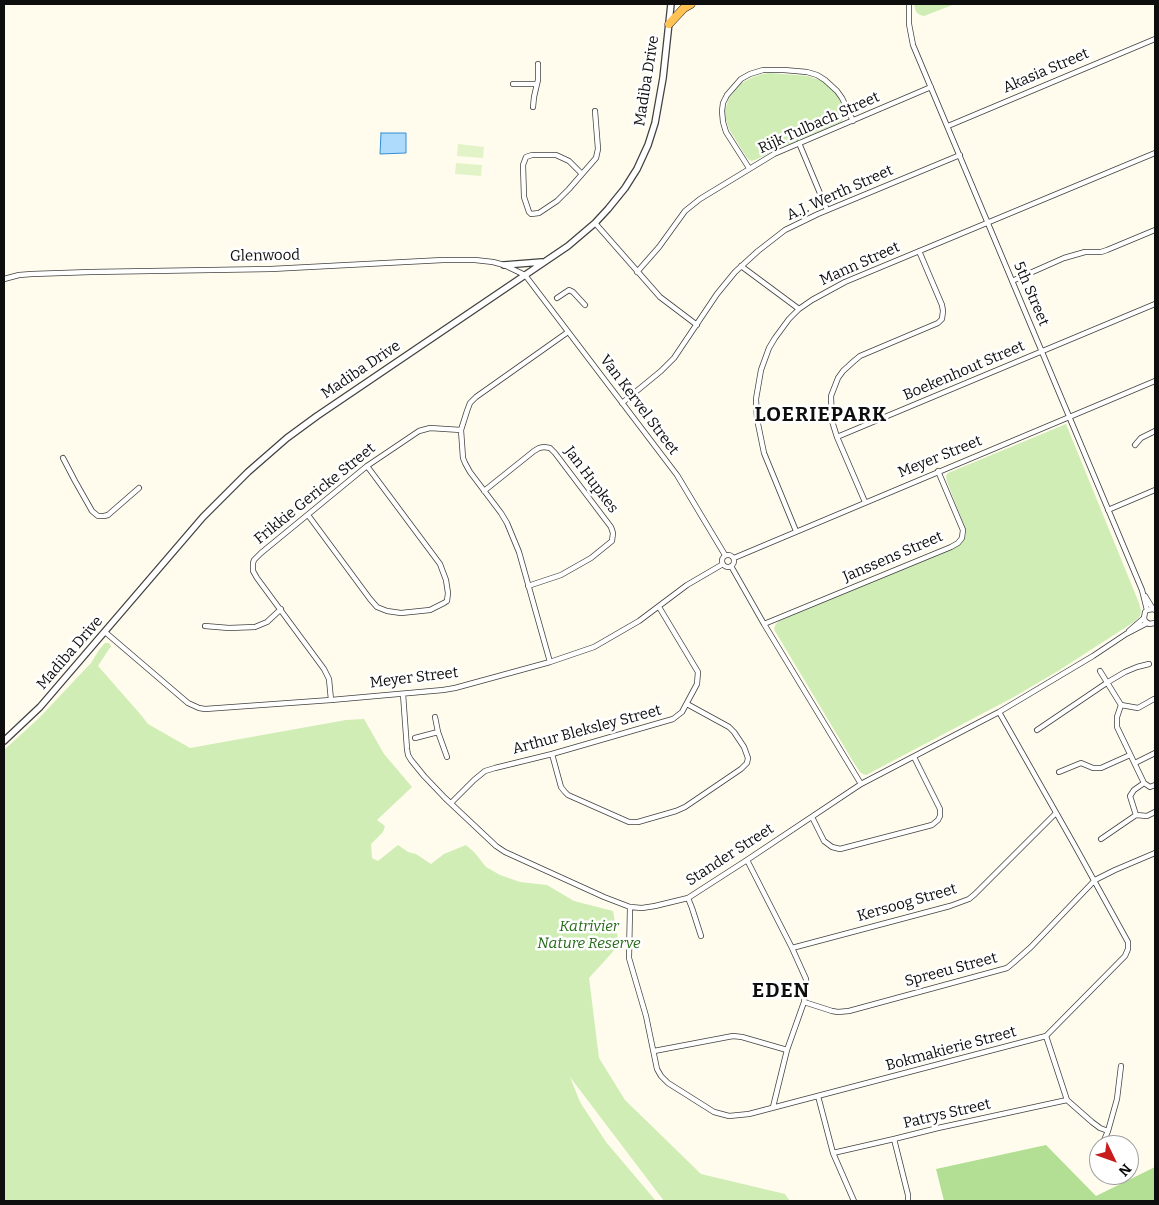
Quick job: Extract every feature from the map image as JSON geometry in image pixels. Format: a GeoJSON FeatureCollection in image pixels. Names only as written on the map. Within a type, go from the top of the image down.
{"type":"FeatureCollection","features":[{"type":"Feature","properties":{"kind":"highway"},"geometry":{"type":"LineString","coordinates":[[668,24],[684,8],[691,4]]}},
{"type":"Feature","properties":{"kind":"street","name":"Madiba Drive"},"geometry":{"type":"LineString","coordinates":[[4,741],[40,707],[203,517],[277,446],[332,406],[568,246],[608,209],[625,188],[637,168],[648,145],[658,113],[671,4]]}},
{"type":"Feature","properties":{"kind":"street","name":"5th Street"},"geometry":{"type":"LineString","coordinates":[[909,4],[911,40],[1108,510],[1152,610]]}},
{"type":"Feature","properties":{"kind":"street","name":"Akasia Street"},"geometry":{"type":"LineString","coordinates":[[948,126],[1155,39]]}},
{"type":"Feature","properties":{"kind":"street"},"geometry":{"type":"LineString","coordinates":[[533,107],[538,80],[538,64]]}},
{"type":"Feature","properties":{"kind":"street"},"geometry":{"type":"LineString","coordinates":[[749,168],[726,132],[722,111],[727,94],[741,79],[750,74],[763,70],[784,70],[817,75],[837,90],[853,121]]}},
{"type":"Feature","properties":{"kind":"street"},"geometry":{"type":"LineString","coordinates":[[513,84],[537,84]]}},
{"type":"Feature","properties":{"kind":"street","name":"Rijk Tulbach Street"},"geometry":{"type":"LineString","coordinates":[[637,272],[659,248],[678,220],[691,206],[749,168],[799,143],[931,88]]}},
{"type":"Feature","properties":{"kind":"street"},"geometry":{"type":"LineString","coordinates":[[582,174],[570,161],[556,155],[532,155],[526,157],[523,165],[524,197],[529,212],[531,214],[539,213],[557,201],[569,189],[596,158],[598,149],[595,111]]}},
{"type":"Feature","properties":{"kind":"street"},"geometry":{"type":"LineString","coordinates":[[799,143],[827,210]]}},
{"type":"Feature","properties":{"kind":"street","name":"Mann Street"},"geometry":{"type":"LineString","coordinates":[[796,531],[764,453],[757,419],[756,398],[761,370],[769,348],[783,326],[812,300],[836,286],[1155,153]]}},
{"type":"Feature","properties":{"kind":"street","name":"A.J. Werth Street"},"geometry":{"type":"LineString","coordinates":[[622,403],[668,365],[725,284],[741,266],[785,230],[827,210],[960,155]]}},
{"type":"Feature","properties":{"kind":"street"},"geometry":{"type":"LineString","coordinates":[[595,223],[660,297],[697,325]]}},
{"type":"Feature","properties":{"kind":"street"},"geometry":{"type":"LineString","coordinates":[[1012,281],[1064,258],[1077,254],[1107,250],[1155,230]]}},
{"type":"Feature","properties":{"kind":"street"},"geometry":{"type":"LineString","coordinates":[[865,502],[832,420],[831,396],[843,370],[860,356],[938,323],[942,319],[942,306],[919,251]]}},
{"type":"Feature","properties":{"kind":"street","name":"Glenwood"},"geometry":{"type":"LineString","coordinates":[[4,279],[19,275],[42,274],[271,269],[443,260],[493,262],[525,275]]}},
{"type":"Feature","properties":{"kind":"street"},"geometry":{"type":"LineString","coordinates":[[504,265],[544,262]]}},
{"type":"Feature","properties":{"kind":"street"},"geometry":{"type":"LineString","coordinates":[[741,266],[799,310]]}},
{"type":"Feature","properties":{"kind":"street","name":"Van Kervel Street"},"geometry":{"type":"LineString","coordinates":[[525,275],[676,475],[725,555]]}},
{"type":"Feature","properties":{"kind":"street"},"geometry":{"type":"LineString","coordinates":[[557,298],[570,290],[584,305]]}},
{"type":"Feature","properties":{"kind":"street","name":"Boekenhout Street"},"geometry":{"type":"LineString","coordinates":[[838,437],[1155,304]]}},
{"type":"Feature","properties":{"kind":"street"},"geometry":{"type":"LineString","coordinates":[[550,662],[518,552],[507,523],[465,464],[461,430],[470,404],[476,396],[568,332]]}},
{"type":"Feature","properties":{"kind":"street","name":"Meyer Street"},"geometry":{"type":"LineString","coordinates":[[734,558],[1155,381]]}},
{"type":"Feature","properties":{"kind":"street","name":"Frikkie Gericke Street"},"geometry":{"type":"LineString","coordinates":[[330,700],[330,682],[327,674],[253,571],[254,560],[367,466],[424,429],[461,430]]}},
{"type":"Feature","properties":{"kind":"street"},"geometry":{"type":"LineString","coordinates":[[1135,445],[1141,438],[1155,431]]}},
{"type":"Feature","properties":{"kind":"street","name":"Jan Hupkes"},"geometry":{"type":"LineString","coordinates":[[484,490],[534,451],[544,447],[550,448],[611,527],[613,533],[612,541],[591,558],[561,575],[528,586]]}},
{"type":"Feature","properties":{"kind":"street"},"geometry":{"type":"LineString","coordinates":[[63,458],[92,511],[98,516],[108,515],[139,488]]}},
{"type":"Feature","properties":{"kind":"street"},"geometry":{"type":"LineString","coordinates":[[308,515],[377,607],[401,613],[430,610],[444,604],[448,593],[446,580],[440,564],[367,466]]}},
{"type":"Feature","properties":{"kind":"street","name":"Janssens Street"},"geometry":{"type":"LineString","coordinates":[[764,624],[958,543],[962,538],[963,530],[938,471]]}},
{"type":"Feature","properties":{"kind":"street"},"geometry":{"type":"LineString","coordinates":[[1108,510],[1155,490]]}},
{"type":"Feature","properties":{"kind":"street"},"geometry":{"type":"LineString","coordinates":[[729,554],[734,558],[731,566],[727,567],[722,564],[722,558],[725,555],[729,554]]}},
{"type":"Feature","properties":{"kind":"street","name":"Meyer Street"},"geometry":{"type":"LineString","coordinates":[[105,632],[188,703],[199,708],[208,709],[403,694],[455,688],[550,662],[594,647],[639,621],[688,585],[722,564]]}},
{"type":"Feature","properties":{"kind":"street"},"geometry":{"type":"LineString","coordinates":[[731,566],[861,784]]}},
{"type":"Feature","properties":{"kind":"street","name":"Arthur Bleksley Street"},"geometry":{"type":"LineString","coordinates":[[450,803],[485,771],[673,719],[682,712],[697,684],[698,672],[659,607]]}},
{"type":"Feature","properties":{"kind":"street"},"geometry":{"type":"LineString","coordinates":[[205,626],[229,628],[255,626],[267,622],[281,610]]}},
{"type":"Feature","properties":{"kind":"street"},"geometry":{"type":"LineString","coordinates":[[1152,610],[1144,615],[1155,629]]}},
{"type":"Feature","properties":{"kind":"street","name":"Stander Street"},"geometry":{"type":"LineString","coordinates":[[403,694],[408,755],[424,776],[450,803],[501,850],[595,893],[630,907],[642,908],[688,898],[861,784],[999,712],[1126,634],[1149,622]]}},
{"type":"Feature","properties":{"kind":"street"},"geometry":{"type":"LineString","coordinates":[[1037,730],[1108,682],[1125,672],[1149,664]]}},
{"type":"Feature","properties":{"kind":"street"},"geometry":{"type":"LineString","coordinates":[[1100,671],[1121,705],[1117,717],[1117,725],[1130,755],[1144,783],[1150,787],[1155,785]]}},
{"type":"Feature","properties":{"kind":"street"},"geometry":{"type":"LineString","coordinates":[[1121,705],[1138,708],[1154,699]]}},
{"type":"Feature","properties":{"kind":"street"},"geometry":{"type":"LineString","coordinates":[[552,754],[561,787],[568,795],[629,822],[638,822],[676,811],[741,769],[747,763],[748,758],[744,747],[729,727],[687,704]]}},
{"type":"Feature","properties":{"kind":"street"},"geometry":{"type":"LineString","coordinates":[[999,712],[1127,938],[1128,949],[1125,956],[1046,1036],[1067,1100],[1092,1122],[1108,1131]]}},
{"type":"Feature","properties":{"kind":"street"},"geometry":{"type":"LineString","coordinates":[[435,717],[446,757]]}},
{"type":"Feature","properties":{"kind":"street"},"geometry":{"type":"LineString","coordinates":[[415,738],[438,732]]}},
{"type":"Feature","properties":{"kind":"street"},"geometry":{"type":"LineString","coordinates":[[1135,763],[1155,753]]}},
{"type":"Feature","properties":{"kind":"street"},"geometry":{"type":"LineString","coordinates":[[1060,772],[1081,763],[1093,768],[1101,768],[1130,755]]}},
{"type":"Feature","properties":{"kind":"street"},"geometry":{"type":"LineString","coordinates":[[812,817],[824,841],[832,847],[840,849],[932,825],[938,820],[940,809],[914,757]]}},
{"type":"Feature","properties":{"kind":"street"},"geometry":{"type":"LineString","coordinates":[[1136,815],[1130,796],[1134,790],[1144,783]]}},
{"type":"Feature","properties":{"kind":"street"},"geometry":{"type":"LineString","coordinates":[[1100,839],[1136,815],[1146,816],[1155,812]]}},
{"type":"Feature","properties":{"kind":"street","name":"Kersoog Street"},"geometry":{"type":"LineString","coordinates":[[792,948],[950,906],[969,899],[1056,813]]}},
{"type":"Feature","properties":{"kind":"street","name":"Spreeu Street"},"geometry":{"type":"LineString","coordinates":[[804,1002],[832,1012],[849,1011],[1006,968],[1031,946],[1095,880],[1155,853]]}},
{"type":"Feature","properties":{"kind":"street"},"geometry":{"type":"LineString","coordinates":[[747,860],[806,979],[804,1002],[787,1050],[773,1107]]}},
{"type":"Feature","properties":{"kind":"street"},"geometry":{"type":"LineString","coordinates":[[688,898],[701,936]]}},
{"type":"Feature","properties":{"kind":"street","name":"Bokmakierie Street"},"geometry":{"type":"LineString","coordinates":[[630,907],[629,958],[640,994],[657,1069],[661,1076],[677,1089],[714,1112],[738,1116],[1046,1036]]}},
{"type":"Feature","properties":{"kind":"street"},"geometry":{"type":"LineString","coordinates":[[654,1051],[733,1036],[787,1050]]}},
{"type":"Feature","properties":{"kind":"street"},"geometry":{"type":"LineString","coordinates":[[1106,1135],[1117,1099],[1121,1066]]}},
{"type":"Feature","properties":{"kind":"street"},"geometry":{"type":"LineString","coordinates":[[818,1096],[833,1153],[854,1201]]}},
{"type":"Feature","properties":{"kind":"street","name":"Patrys Street"},"geometry":{"type":"LineString","coordinates":[[833,1153],[1067,1100]]}},
{"type":"Feature","properties":{"kind":"street"},"geometry":{"type":"LineString","coordinates":[[894,1139],[908,1201]]}},
{"type":"Feature","properties":{"kind":"green space"},"geometry":{"type":"Polygon","coordinates":[[[914,4],[955,4],[924,16],[916,12],[914,4]]]}},
{"type":"Feature","properties":{"kind":"green space"},"geometry":{"type":"Polygon","coordinates":[[[770,73],[808,76],[822,81],[839,98],[845,117],[841,122],[751,161],[745,155],[729,129],[725,110],[729,98],[740,84],[753,77],[770,73]]]}},
{"type":"Feature","properties":{"kind":"green space"},"geometry":{"type":"Polygon","coordinates":[[[458,144],[484,147],[483,158],[457,156],[458,144]]]}},
{"type":"Feature","properties":{"kind":"green space"},"geometry":{"type":"Polygon","coordinates":[[[456,163],[482,165],[481,176],[455,174],[456,163]]]}},
{"type":"Feature","properties":{"kind":"green space"},"geometry":{"type":"Polygon","coordinates":[[[1066,424],[1139,603],[1140,616],[1134,622],[1058,671],[1012,698],[866,775],[863,774],[854,763],[775,631],[776,624],[779,621],[958,546],[964,540],[966,530],[947,482],[946,476],[948,473],[1066,424]]]}},
{"type":"Feature","properties":{"kind":"green space","name":"Katrivier Nature Reserve"},"geometry":{"type":"Polygon","coordinates":[[[105,643],[109,643],[111,646],[98,666],[148,724],[190,748],[346,720],[364,719],[384,754],[412,787],[377,820],[385,826],[383,832],[371,844],[372,858],[378,861],[398,845],[431,864],[444,854],[466,845],[486,867],[500,875],[520,882],[547,885],[574,901],[613,911],[619,945],[589,978],[599,1058],[625,1100],[701,1174],[785,1194],[790,1201],[664,1201],[570,1077],[580,1102],[606,1142],[656,1201],[4,1201],[4,750],[39,718],[91,663],[105,643]]]}},
{"type":"Feature","properties":{"kind":"green space"},"geometry":{"type":"Polygon","coordinates":[[[1046,1145],[1096,1196],[1118,1185],[1139,1185],[1139,1175],[1155,1167],[1155,1201],[944,1201],[936,1169],[1046,1145]]]}},
{"type":"Feature","properties":{"kind":"water"},"geometry":{"type":"Polygon","coordinates":[[[381,133],[406,133],[406,153],[380,154],[381,133]]]}},
{"type":"Feature","properties":{"kind":"district","name":"LOERIEPARK"},"geometry":{"type":"Point","coordinates":[821,415]}},
{"type":"Feature","properties":{"kind":"district","name":"EDEN"},"geometry":{"type":"Point","coordinates":[781,991]}}]}
